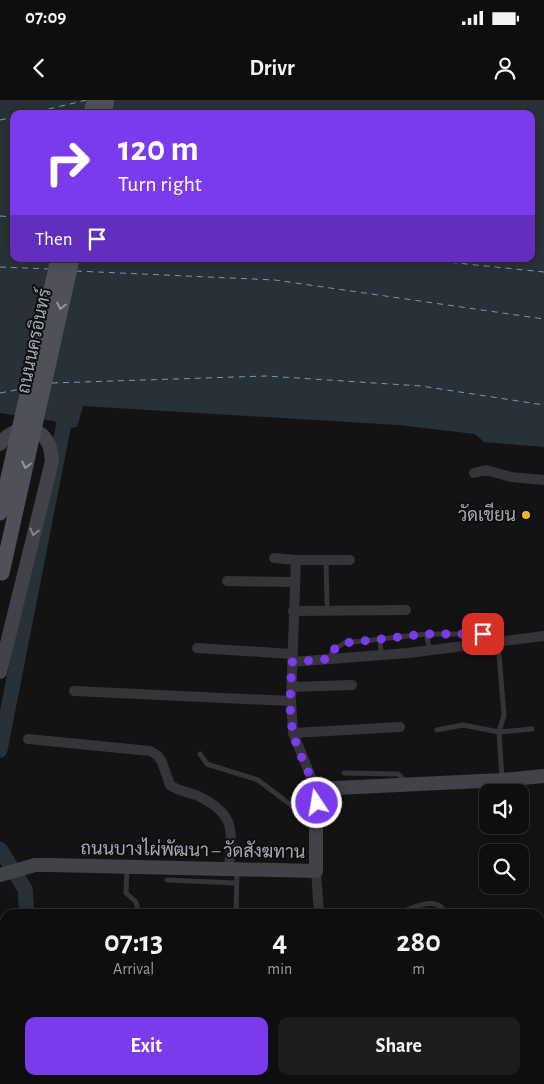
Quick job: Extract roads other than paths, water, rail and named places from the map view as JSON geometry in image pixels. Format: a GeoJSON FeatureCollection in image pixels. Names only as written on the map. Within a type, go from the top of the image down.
{"type":"FeatureCollection","features":[{"type":"Feature","properties":{"kind":"main road","name":"ถนนนครอินทร์"},"geometry":{"type":"LineString","coordinates":[[0,514],[57,262]]}},
{"type":"Feature","properties":{"kind":"main road","name":"ถนนนครอินทร์"},"geometry":{"type":"LineString","coordinates":[[1,578],[71,262]]}},
{"type":"Feature","properties":{"kind":"street"},"geometry":{"type":"LineString","coordinates":[[0,444],[4,438],[15,430],[26,429],[36,432],[50,445],[52,461],[0,672]]}},
{"type":"Feature","properties":{"kind":"street"},"geometry":{"type":"LineString","coordinates":[[474,473],[486,470],[510,478],[544,480]]}},
{"type":"Feature","properties":{"kind":"street"},"geometry":{"type":"LineString","coordinates":[[274,558],[350,560]]}},
{"type":"Feature","properties":{"kind":"street"},"geometry":{"type":"LineString","coordinates":[[296,560],[291,688],[293,733],[316,789],[404,786],[544,776]]}},
{"type":"Feature","properties":{"kind":"street"},"geometry":{"type":"LineString","coordinates":[[227,581],[295,582]]}},
{"type":"Feature","properties":{"kind":"street"},"geometry":{"type":"LineString","coordinates":[[293,611],[406,610]]}},
{"type":"Feature","properties":{"kind":"street"},"geometry":{"type":"LineString","coordinates":[[197,648],[292,658],[329,659],[430,651],[472,640],[496,643],[544,636]]}},
{"type":"Feature","properties":{"kind":"street"},"geometry":{"type":"LineString","coordinates":[[291,688],[352,685]]}},
{"type":"Feature","properties":{"kind":"street"},"geometry":{"type":"LineString","coordinates":[[74,691],[291,701]]}},
{"type":"Feature","properties":{"kind":"street"},"geometry":{"type":"LineString","coordinates":[[293,733],[400,726]]}},
{"type":"Feature","properties":{"kind":"street"},"geometry":{"type":"LineString","coordinates":[[28,739],[150,751],[158,755],[170,785],[211,803],[226,817],[231,832],[234,874]]}},
{"type":"Feature","properties":{"kind":"street","name":"ถนนบางไผ่พัฒนา – วัดสังฆทาน"},"geometry":{"type":"LineString","coordinates":[[3,874],[43,865],[127,867],[234,874],[316,872],[318,817],[316,789]]}},
{"type":"Feature","properties":{"kind":"street"},"geometry":{"type":"LineString","coordinates":[[316,872],[319,909]]}},
{"type":"Feature","properties":{"kind":"lane"},"geometry":{"type":"LineString","coordinates":[[326,560],[327,604]]}},
{"type":"Feature","properties":{"kind":"lane"},"geometry":{"type":"LineString","coordinates":[[426,634],[430,651]]}},
{"type":"Feature","properties":{"kind":"lane"},"geometry":{"type":"LineString","coordinates":[[329,659],[338,645],[380,638],[426,634],[472,640]]}},
{"type":"Feature","properties":{"kind":"lane"},"geometry":{"type":"LineString","coordinates":[[380,638],[381,655]]}},
{"type":"Feature","properties":{"kind":"lane"},"geometry":{"type":"LineString","coordinates":[[496,643],[504,715],[499,732],[502,780]]}},
{"type":"Feature","properties":{"kind":"lane"},"geometry":{"type":"LineString","coordinates":[[437,730],[463,725],[499,732],[532,729]]}},
{"type":"Feature","properties":{"kind":"lane"},"geometry":{"type":"LineString","coordinates":[[200,754],[207,764],[258,780],[295,808],[318,817]]}},
{"type":"Feature","properties":{"kind":"lane"},"geometry":{"type":"LineString","coordinates":[[344,773],[398,774],[403,779],[404,786]]}},
{"type":"Feature","properties":{"kind":"lane"},"geometry":{"type":"LineString","coordinates":[[127,867],[126,893],[136,902],[138,909]]}},
{"type":"Feature","properties":{"kind":"lane"},"geometry":{"type":"LineString","coordinates":[[167,880],[234,874],[236,909]]}},
{"type":"Feature","properties":{"kind":"lane"},"geometry":{"type":"LineString","coordinates":[[413,909],[432,903],[438,903],[443,909]]}},
{"type":"Feature","properties":{"kind":"waterway"},"geometry":{"type":"LineString","coordinates":[[0,750],[67,408]]}},
{"type":"Feature","properties":{"kind":"waterway"},"geometry":{"type":"LineString","coordinates":[[0,849],[25,889],[27,909]]}},
{"type":"Feature","properties":{"kind":"place","name":"วัดเขียน"},"geometry":{"type":"Point","coordinates":[526,515]}}]}
